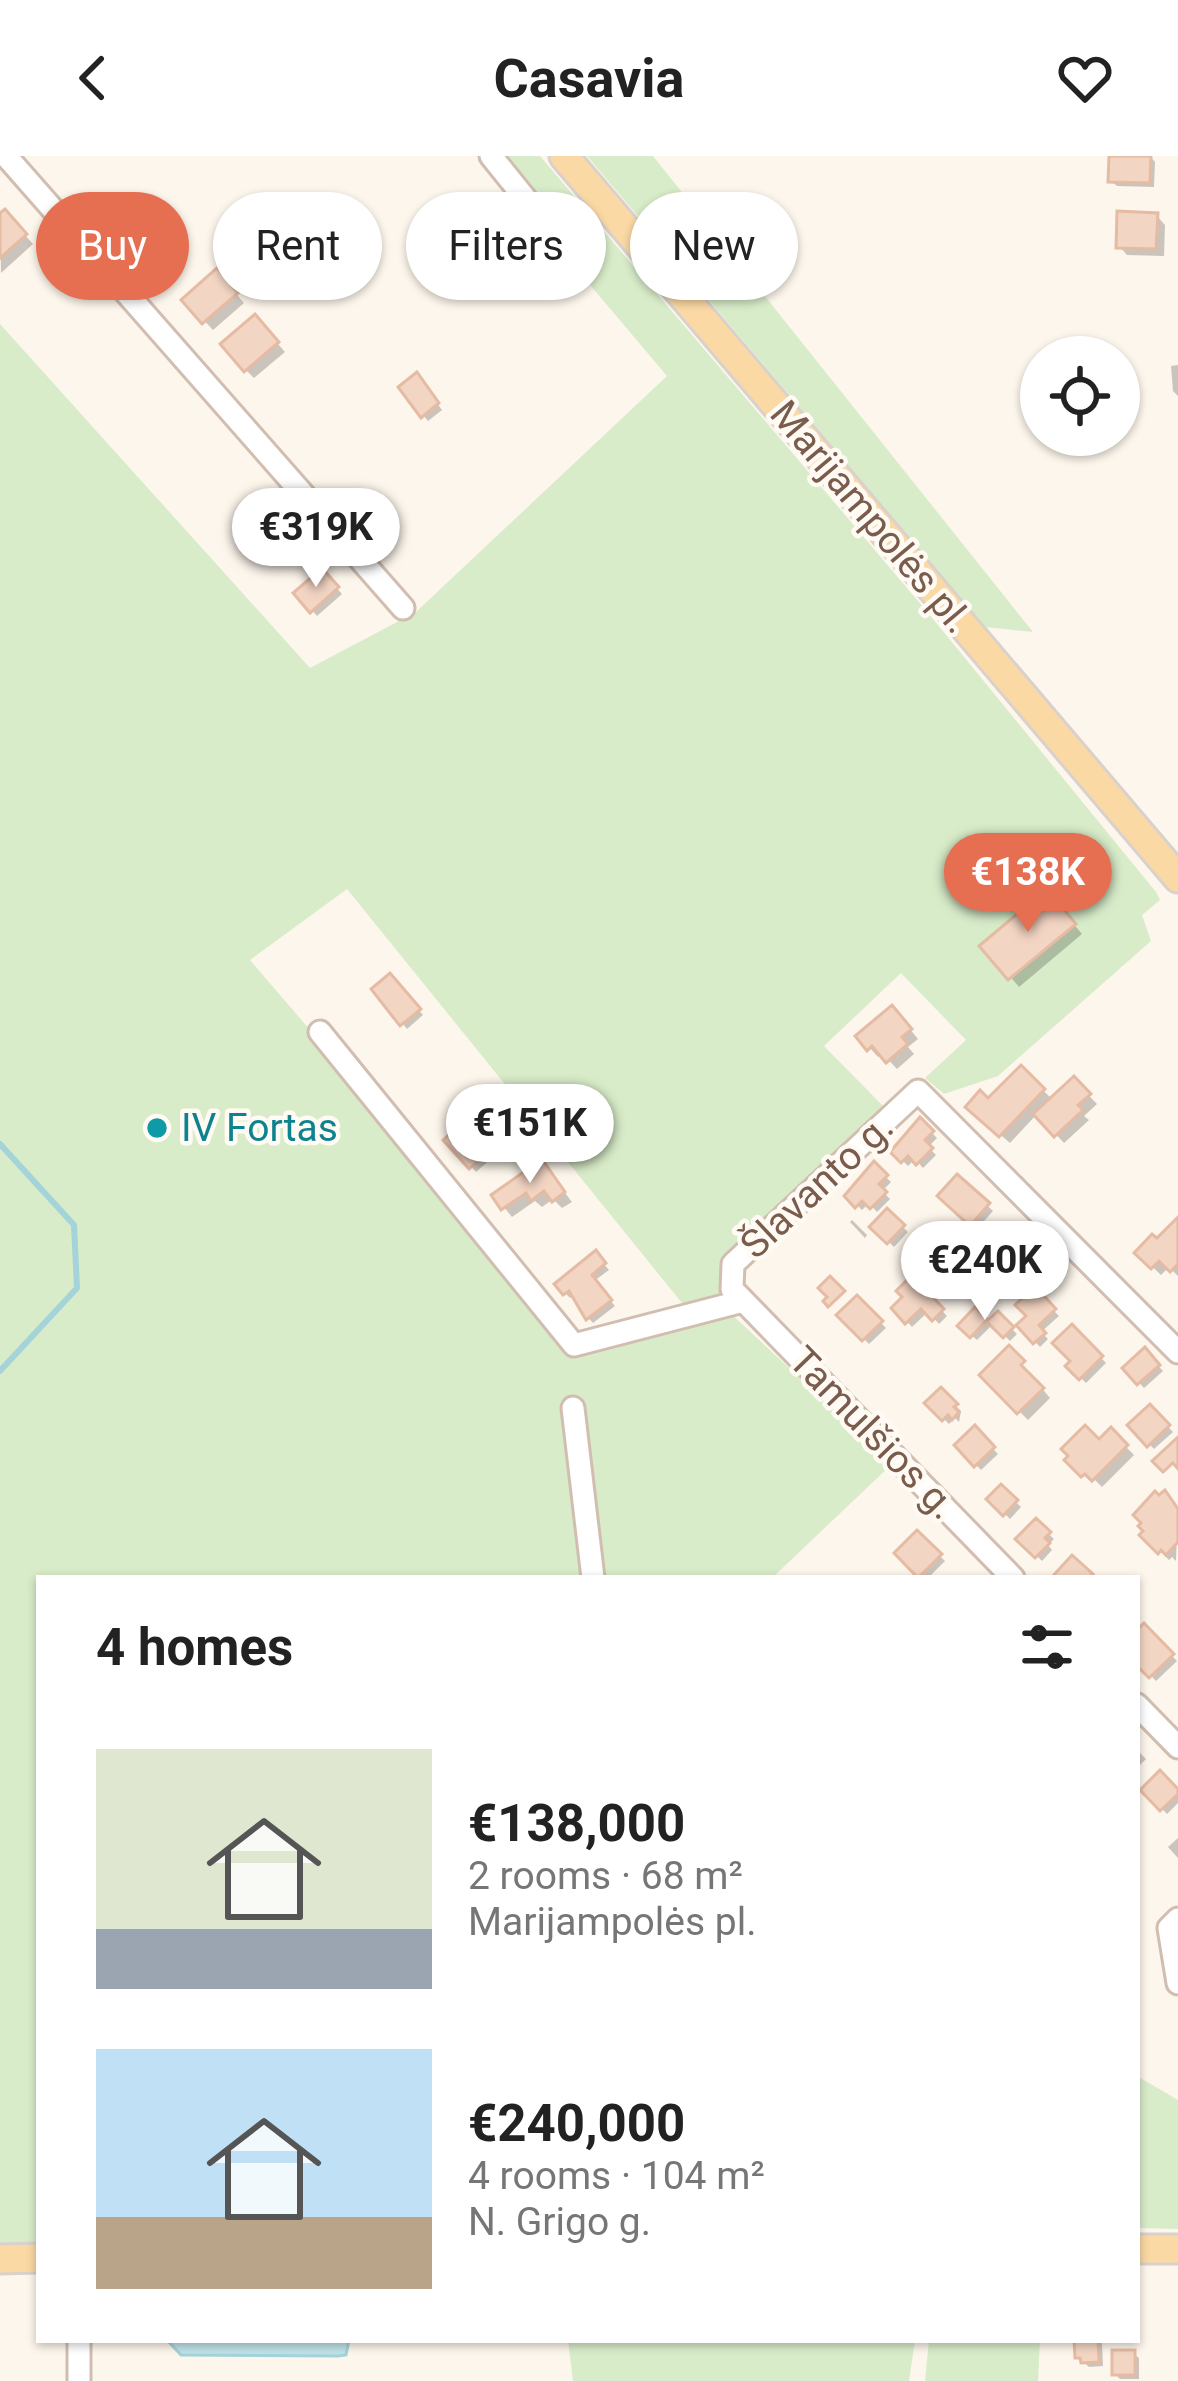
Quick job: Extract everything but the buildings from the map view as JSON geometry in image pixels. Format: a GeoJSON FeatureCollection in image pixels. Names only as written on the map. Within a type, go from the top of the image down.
{"type":"FeatureCollection","features":[{"type":"Feature","properties":{"kind":"main road","name":"Marijampolės pl."},"geometry":{"type":"LineString","coordinates":[[564,156],[1178,878]]}},
{"type":"Feature","properties":{"kind":"main road"},"geometry":{"type":"LineString","coordinates":[[1140,2249],[1178,2249]]}},
{"type":"Feature","properties":{"kind":"main road"},"geometry":{"type":"LineString","coordinates":[[0,2259],[36,2258]]}},
{"type":"Feature","properties":{"kind":"street"},"geometry":{"type":"LineString","coordinates":[[6,156],[403,608]]}},
{"type":"Feature","properties":{"kind":"street"},"geometry":{"type":"LineString","coordinates":[[491,156],[520,192]]}},
{"type":"Feature","properties":{"kind":"street"},"geometry":{"type":"LineString","coordinates":[[320,1032],[574,1345],[738,1295]]}},
{"type":"Feature","properties":{"kind":"street","name":"Šlavanto g."},"geometry":{"type":"LineString","coordinates":[[738,1295],[733,1264],[918,1091],[1178,1352]]}},
{"type":"Feature","properties":{"kind":"street","name":"Tamulšios g."},"geometry":{"type":"LineString","coordinates":[[738,1295],[1010,1575]]}},
{"type":"Feature","properties":{"kind":"street"},"geometry":{"type":"LineString","coordinates":[[573,1408],[593,1575]]}},
{"type":"Feature","properties":{"kind":"street"},"geometry":{"type":"LineString","coordinates":[[1140,1708],[1178,1747]]}},
{"type":"Feature","properties":{"kind":"street"},"geometry":{"type":"LineString","coordinates":[[1178,1918],[1169,1928],[1178,1983]]}},
{"type":"Feature","properties":{"kind":"street"},"geometry":{"type":"LineString","coordinates":[[80,2343],[80,2381]]}},
{"type":"Feature","properties":{"kind":"green space"},"geometry":{"type":"Polygon","coordinates":[[[481,156],[540,156],[571,192],[511,192],[481,156]]]}},
{"type":"Feature","properties":{"kind":"green space"},"geometry":{"type":"Polygon","coordinates":[[[587,156],[653,156],[682,192],[630,192],[630,207],[587,156]]]}},
{"type":"Feature","properties":{"kind":"green space"},"geometry":{"type":"Polygon","coordinates":[[[606,234],[630,262],[630,300],[662,300],[924,608],[1156,892],[1160,900],[1142,915],[1151,941],[998,1076],[944,1094],[925,1078],[966,1040],[901,973],[824,1046],[888,1111],[725,1259],[721,1297],[682,1303],[347,889],[250,960],[568,1346],[728,1311],[892,1464],[775,1575],[36,1575],[36,2245],[0,2245],[0,324],[310,668],[416,612],[667,376],[603,300],[606,234]]]}},
{"type":"Feature","properties":{"kind":"green space"},"geometry":{"type":"Polygon","coordinates":[[[709,300],[768,300],[1033,632],[985,627],[709,300]]]}},
{"type":"Feature","properties":{"kind":"green space"},"geometry":{"type":"Polygon","coordinates":[[[1140,2078],[1178,2100],[1178,2229],[1140,2228],[1140,2078]]]}},
{"type":"Feature","properties":{"kind":"green space"},"geometry":{"type":"Polygon","coordinates":[[[568,2343],[915,2343],[909,2381],[573,2381],[568,2343]]]}},
{"type":"Feature","properties":{"kind":"green space"},"geometry":{"type":"Polygon","coordinates":[[[929,2343],[1040,2343],[1038,2381],[925,2381],[929,2343]]]}},
{"type":"Feature","properties":{"kind":"water"},"geometry":{"type":"Polygon","coordinates":[[[170,2343],[348,2343],[346,2355],[338,2356],[181,2355],[170,2343]]]}},
{"type":"Feature","properties":{"kind":"waterway"},"geometry":{"type":"LineString","coordinates":[[0,1144],[74,1225],[77,1288],[0,1371]]}},
{"type":"Feature","properties":{"kind":"place","name":"IV Fortas"},"geometry":{"type":"Point","coordinates":[157,1128]}}]}
